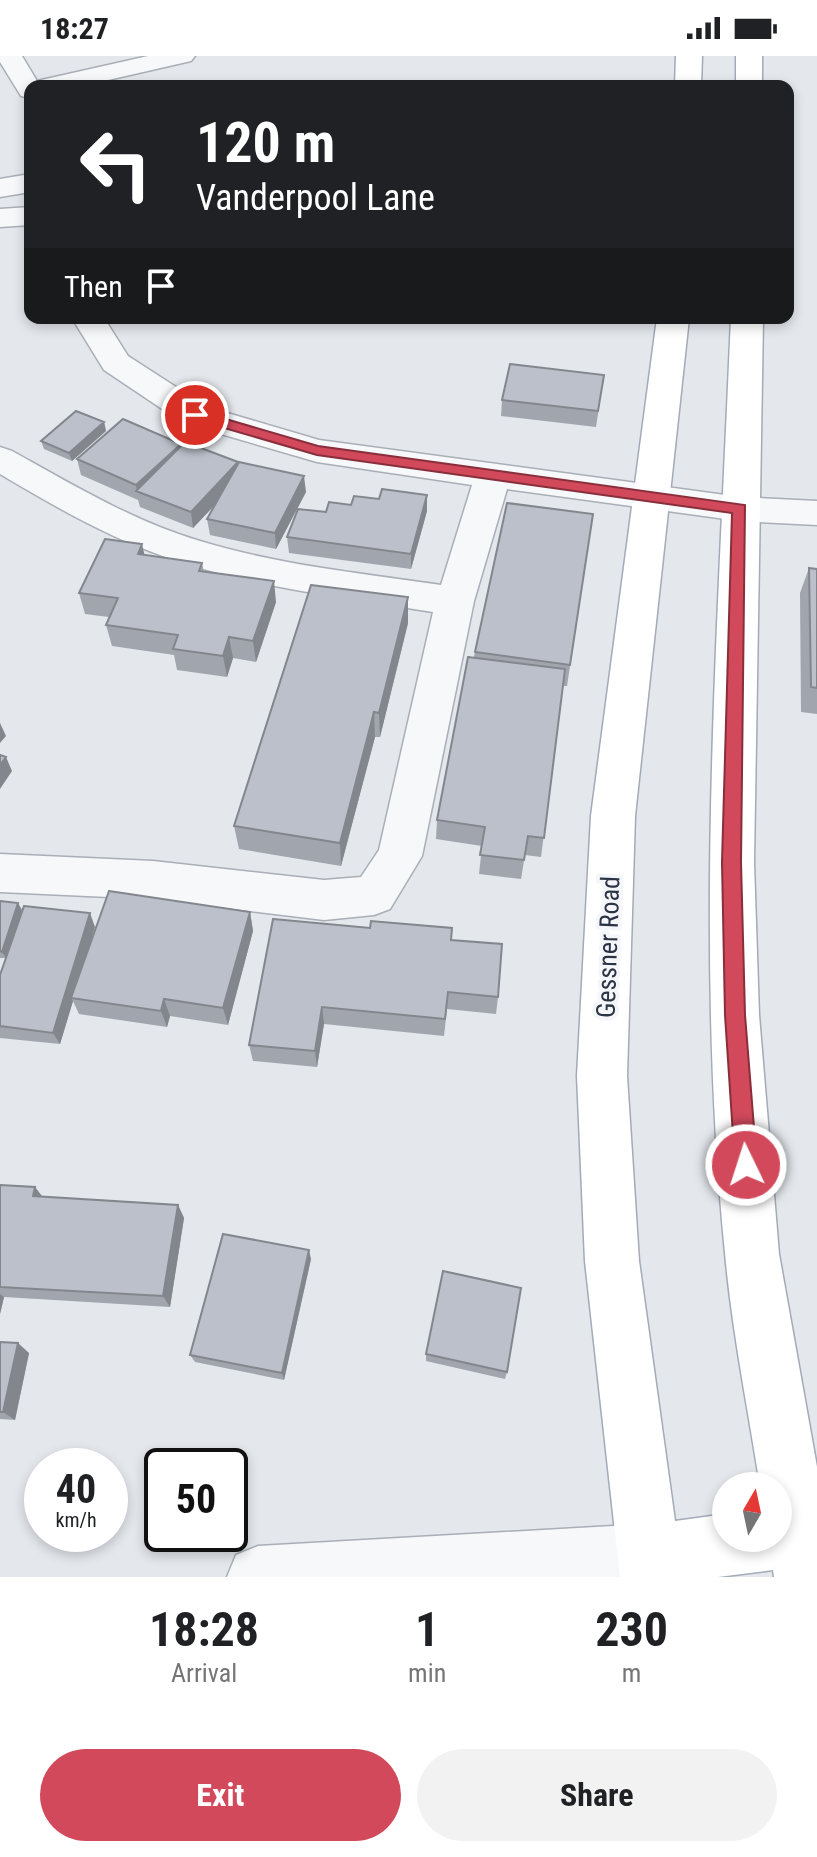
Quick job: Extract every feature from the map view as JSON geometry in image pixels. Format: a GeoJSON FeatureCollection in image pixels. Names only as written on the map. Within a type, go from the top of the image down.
{"type":"FeatureCollection","features":[{"type":"Feature","properties":{"kind":"main road"},"geometry":{"type":"LineString","coordinates":[[688,80],[689,56]]}},
{"type":"Feature","properties":{"kind":"main road"},"geometry":{"type":"LineString","coordinates":[[749,56],[749,80]]}},
{"type":"Feature","properties":{"kind":"main road","name":"Gessner Road"},"geometry":{"type":"LineString","coordinates":[[650,1566],[612,1261],[602,1076],[613,816],[672,324]]}},
{"type":"Feature","properties":{"kind":"main road"},"geometry":{"type":"LineString","coordinates":[[650,1566],[800,1557],[752,1254],[735,1015],[731,862],[747,324]]}},
{"type":"Feature","properties":{"kind":"street"},"geometry":{"type":"LineString","coordinates":[[9,56],[24,80]]}},
{"type":"Feature","properties":{"kind":"street"},"geometry":{"type":"LineString","coordinates":[[74,80],[182,56]]}},
{"type":"Feature","properties":{"kind":"street"},"geometry":{"type":"LineString","coordinates":[[0,188],[24,184]]}},
{"type":"Feature","properties":{"kind":"street"},"geometry":{"type":"LineString","coordinates":[[0,218],[24,216]]}},
{"type":"Feature","properties":{"kind":"street"},"geometry":{"type":"LineString","coordinates":[[92,324],[116,363],[195,415],[317,451],[740,509],[817,513]]}},
{"type":"Feature","properties":{"kind":"street"},"geometry":{"type":"LineString","coordinates":[[0,459],[84,508],[191,552],[317,579],[455,601]]}},
{"type":"Feature","properties":{"kind":"street"},"geometry":{"type":"LineString","coordinates":[[0,873],[153,880],[324,900],[374,895],[400,856],[455,601],[493,476]]}},
{"type":"Feature","properties":{"kind":"street"},"geometry":{"type":"LineString","coordinates":[[258,1577],[650,1566]]}},
{"type":"Feature","properties":{"kind":"building"},"geometry":{"type":"Polygon","coordinates":[[[510,364],[604,375],[598,411],[502,400],[510,364]]]}},
{"type":"Feature","properties":{"kind":"building"},"geometry":{"type":"Polygon","coordinates":[[[76,411],[104,422],[69,453],[41,441],[76,411]]]}},
{"type":"Feature","properties":{"kind":"building"},"geometry":{"type":"Polygon","coordinates":[[[123,419],[181,444],[136,485],[77,459],[123,419]]]}},
{"type":"Feature","properties":{"kind":"building"},"geometry":{"type":"Polygon","coordinates":[[[185,442],[238,462],[191,512],[136,491],[185,442]]]}},
{"type":"Feature","properties":{"kind":"building"},"geometry":{"type":"Polygon","coordinates":[[[239,462],[304,476],[275,533],[207,519],[239,462]]]}},
{"type":"Feature","properties":{"kind":"building"},"geometry":{"type":"Polygon","coordinates":[[[382,489],[427,495],[411,554],[287,537],[298,509],[326,512],[329,502],[351,505],[354,496],[379,499],[382,489]]]}},
{"type":"Feature","properties":{"kind":"building"},"geometry":{"type":"Polygon","coordinates":[[[507,503],[593,514],[570,665],[475,652],[507,503]]]}},
{"type":"Feature","properties":{"kind":"building"},"geometry":{"type":"Polygon","coordinates":[[[105,539],[142,544],[138,554],[202,563],[199,571],[274,581],[253,641],[229,637],[223,656],[173,649],[178,635],[106,625],[118,598],[79,593],[105,539]]]}},
{"type":"Feature","properties":{"kind":"building"},"geometry":{"type":"Polygon","coordinates":[[[809,568],[817,569],[817,688],[811,687],[809,568]]]}},
{"type":"Feature","properties":{"kind":"building"},"geometry":{"type":"Polygon","coordinates":[[[311,585],[408,597],[379,713],[374,712],[340,843],[234,826],[311,585]]]}},
{"type":"Feature","properties":{"kind":"building"},"geometry":{"type":"Polygon","coordinates":[[[468,657],[565,669],[544,838],[528,836],[524,860],[480,855],[485,827],[437,820],[468,657]]]}},
{"type":"Feature","properties":{"kind":"building"},"geometry":{"type":"Polygon","coordinates":[[[109,891],[250,912],[223,1008],[164,999],[161,1011],[71,998],[109,891]]]}},
{"type":"Feature","properties":{"kind":"building"},"geometry":{"type":"Polygon","coordinates":[[[0,901],[18,903],[2,952],[0,951],[0,901]]]}},
{"type":"Feature","properties":{"kind":"building"},"geometry":{"type":"Polygon","coordinates":[[[24,906],[90,913],[53,1033],[0,1026],[0,975],[24,906]]]}},
{"type":"Feature","properties":{"kind":"building"},"geometry":{"type":"Polygon","coordinates":[[[273,919],[370,928],[371,921],[452,928],[451,940],[502,944],[498,997],[448,992],[445,1019],[322,1007],[315,1051],[249,1045],[273,919]]]}},
{"type":"Feature","properties":{"kind":"building"},"geometry":{"type":"Polygon","coordinates":[[[0,1185],[35,1187],[33,1196],[178,1205],[163,1296],[0,1287],[0,1185]]]}},
{"type":"Feature","properties":{"kind":"building"},"geometry":{"type":"Polygon","coordinates":[[[223,1234],[309,1250],[282,1373],[190,1355],[223,1234]]]}},
{"type":"Feature","properties":{"kind":"building"},"geometry":{"type":"Polygon","coordinates":[[[443,1271],[521,1288],[507,1372],[426,1354],[443,1271]]]}},
{"type":"Feature","properties":{"kind":"building"},"geometry":{"type":"Polygon","coordinates":[[[0,1342],[18,1343],[3,1412],[0,1412],[0,1342]]]}},
{"type":"Feature","properties":{"kind":"route"},"geometry":{"type":"LineString","coordinates":[[195,415],[317,451],[740,509],[731,862],[735,1015],[746,1165]]}}]}
